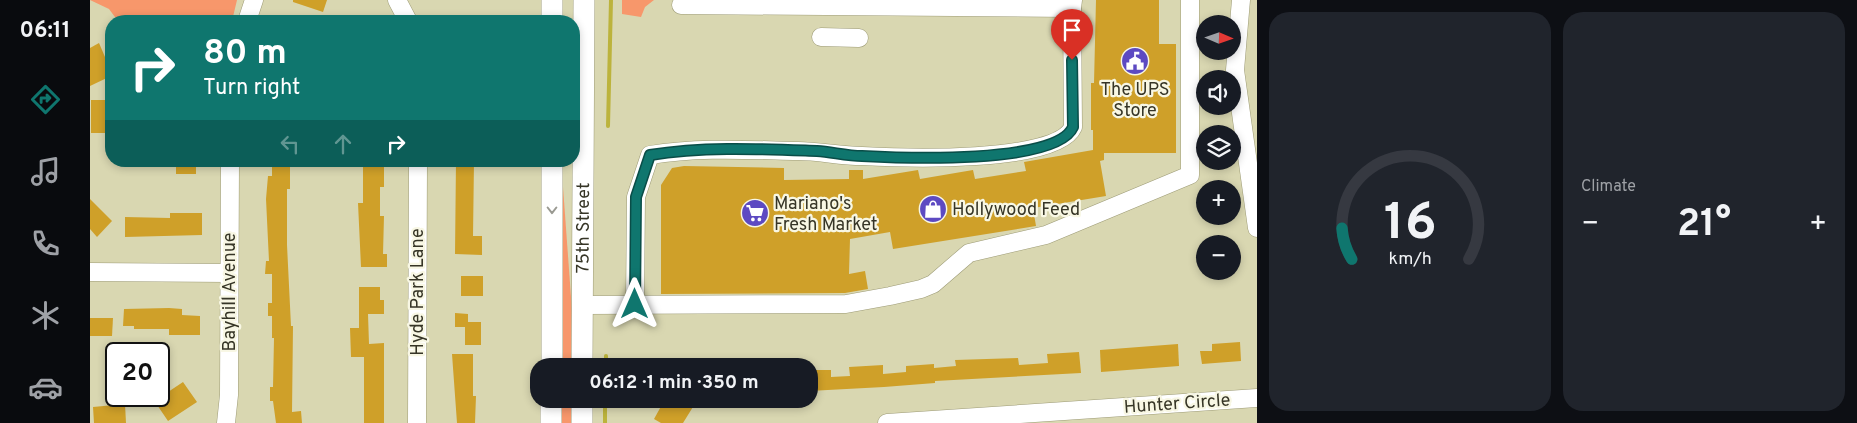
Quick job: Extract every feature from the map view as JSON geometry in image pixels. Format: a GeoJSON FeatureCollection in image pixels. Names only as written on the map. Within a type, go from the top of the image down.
{"type":"FeatureCollection","features":[{"type":"Feature","properties":{"kind":"main road"},"geometry":{"type":"LineString","coordinates":[[552,0],[552,15]]}},
{"type":"Feature","properties":{"kind":"main road","name":"75th Street"},"geometry":{"type":"LineString","coordinates":[[582,358],[584,0]]}},
{"type":"Feature","properties":{"kind":"main road","name":"75th Street"},"geometry":{"type":"LineString","coordinates":[[552,167],[552,358]]}},
{"type":"Feature","properties":{"kind":"main road"},"geometry":{"type":"LineString","coordinates":[[551,423],[552,408]]}},
{"type":"Feature","properties":{"kind":"main road"},"geometry":{"type":"LineString","coordinates":[[582,408],[582,423]]}},
{"type":"Feature","properties":{"kind":"street"},"geometry":{"type":"LineString","coordinates":[[250,15],[254,0]]}},
{"type":"Feature","properties":{"kind":"street"},"geometry":{"type":"LineString","coordinates":[[398,0],[405,15]]}},
{"type":"Feature","properties":{"kind":"street"},"geometry":{"type":"LineString","coordinates":[[583,305],[846,304],[890,296],[921,289],[932,284],[969,253],[1046,235],[1190,175],[1190,0]]}},
{"type":"Feature","properties":{"kind":"street"},"geometry":{"type":"LineString","coordinates":[[1241,0],[1235,70],[1257,228]]}},
{"type":"Feature","properties":{"kind":"street"},"geometry":{"type":"LineString","coordinates":[[635,304],[636,197],[650,155],[676,151],[819,152],[860,156],[1000,155],[1032,150],[1066,138],[1073,127],[1072,4],[869,2],[681,5]]}},
{"type":"Feature","properties":{"kind":"street"},"geometry":{"type":"LineString","coordinates":[[821,37],[859,38]]}},
{"type":"Feature","properties":{"kind":"street","name":"Bayhill Avenue"},"geometry":{"type":"LineString","coordinates":[[226,423],[229,395],[230,167]]}},
{"type":"Feature","properties":{"kind":"street","name":"Hyde Park Lane"},"geometry":{"type":"LineString","coordinates":[[417,423],[418,167]]}},
{"type":"Feature","properties":{"kind":"street"},"geometry":{"type":"LineString","coordinates":[[90,272],[229,273]]}},
{"type":"Feature","properties":{"kind":"street","name":"Hunter Circle"},"geometry":{"type":"LineString","coordinates":[[887,423],[1257,398]]}},
{"type":"Feature","properties":{"kind":"shaded area"},"geometry":{"type":"Polygon","coordinates":[[[90,0],[237,0],[233,15],[114,15],[109,9],[90,0]]]}},
{"type":"Feature","properties":{"kind":"shaded area"},"geometry":{"type":"Polygon","coordinates":[[[622,0],[654,0],[645,7],[641,17],[622,14],[622,0]]]}},
{"type":"Feature","properties":{"kind":"shaded area"},"geometry":{"type":"Polygon","coordinates":[[[563,187],[575,358],[560,358],[563,187]]]}},
{"type":"Feature","properties":{"kind":"shaded area"},"geometry":{"type":"Polygon","coordinates":[[[560,408],[575,408],[574,423],[559,423],[560,408]]]}},
{"type":"Feature","properties":{"kind":"building"},"geometry":{"type":"Polygon","coordinates":[[[293,0],[327,0],[323,12],[293,2],[293,0]]]}},
{"type":"Feature","properties":{"kind":"building"},"geometry":{"type":"Polygon","coordinates":[[[1096,0],[1159,0],[1159,44],[1176,44],[1176,153],[1104,153],[1104,160],[1100,161],[1106,196],[1033,208],[1036,226],[893,249],[890,232],[850,239],[849,274],[865,271],[868,289],[845,293],[661,294],[661,185],[672,168],[684,166],[784,168],[784,180],[849,179],[849,170],[863,170],[863,179],[918,170],[920,179],[973,170],[975,179],[1026,171],[1024,162],[1093,150],[1091,83],[1094,83],[1096,0]]]}},
{"type":"Feature","properties":{"kind":"building"},"geometry":{"type":"Polygon","coordinates":[[[99,43],[105,57],[105,79],[90,86],[90,48],[99,43]]]}},
{"type":"Feature","properties":{"kind":"building"},"geometry":{"type":"Polygon","coordinates":[[[91,100],[105,100],[105,133],[91,133],[91,100]]]}},
{"type":"Feature","properties":{"kind":"building"},"geometry":{"type":"Polygon","coordinates":[[[176,167],[196,167],[196,174],[176,174],[176,167]]]}},
{"type":"Feature","properties":{"kind":"building"},"geometry":{"type":"Polygon","coordinates":[[[272,167],[290,167],[290,189],[287,189],[287,245],[291,326],[293,326],[292,412],[301,411],[302,423],[276,423],[273,401],[270,401],[270,387],[273,387],[274,338],[272,338],[272,316],[268,316],[268,303],[272,303],[272,274],[265,274],[266,261],[269,261],[266,199],[268,176],[272,176],[272,167]]]}},
{"type":"Feature","properties":{"kind":"building"},"geometry":{"type":"Polygon","coordinates":[[[363,167],[384,167],[384,187],[380,187],[380,216],[384,216],[383,254],[387,254],[387,267],[361,267],[358,203],[363,203],[363,167]]]}},
{"type":"Feature","properties":{"kind":"building"},"geometry":{"type":"Polygon","coordinates":[[[456,167],[474,167],[473,236],[482,236],[482,255],[455,254],[456,167]]]}},
{"type":"Feature","properties":{"kind":"building"},"geometry":{"type":"Polygon","coordinates":[[[90,199],[112,221],[97,237],[90,229],[90,199]]]}},
{"type":"Feature","properties":{"kind":"building"},"geometry":{"type":"Polygon","coordinates":[[[170,213],[202,213],[202,235],[125,237],[125,217],[170,218],[170,213]]]}},
{"type":"Feature","properties":{"kind":"building"},"geometry":{"type":"Polygon","coordinates":[[[461,276],[483,276],[483,296],[461,296],[461,276]]]}},
{"type":"Feature","properties":{"kind":"building"},"geometry":{"type":"Polygon","coordinates":[[[359,287],[380,287],[380,300],[384,300],[384,314],[368,314],[369,344],[384,343],[384,423],[364,423],[364,357],[351,357],[350,328],[359,328],[359,287]]]}},
{"type":"Feature","properties":{"kind":"building"},"geometry":{"type":"Polygon","coordinates":[[[124,309],[182,309],[182,315],[200,316],[200,335],[169,335],[169,329],[134,329],[134,326],[123,326],[124,309]]]}},
{"type":"Feature","properties":{"kind":"building"},"geometry":{"type":"Polygon","coordinates":[[[455,313],[468,314],[468,322],[481,322],[481,345],[465,345],[465,327],[455,327],[455,313]]]}},
{"type":"Feature","properties":{"kind":"building"},"geometry":{"type":"Polygon","coordinates":[[[90,318],[113,318],[112,336],[90,336],[90,318]]]}},
{"type":"Feature","properties":{"kind":"building"},"geometry":{"type":"Polygon","coordinates":[[[1240,342],[1241,361],[1202,364],[1200,351],[1212,351],[1212,344],[1240,342]]]}},
{"type":"Feature","properties":{"kind":"building"},"geometry":{"type":"Polygon","coordinates":[[[1178,344],[1179,366],[1101,372],[1100,350],[1178,344]]]}},
{"type":"Feature","properties":{"kind":"building"},"geometry":{"type":"Polygon","coordinates":[[[1079,352],[1081,373],[935,381],[935,383],[818,391],[818,370],[831,370],[831,377],[850,376],[849,367],[883,365],[883,374],[906,372],[906,366],[934,364],[934,368],[956,366],[955,360],[1018,358],[1019,365],[1048,363],[1047,354],[1079,352]]]}},
{"type":"Feature","properties":{"kind":"building"},"geometry":{"type":"Polygon","coordinates":[[[452,354],[473,354],[473,396],[476,396],[475,423],[457,423],[452,354]]]}},
{"type":"Feature","properties":{"kind":"building"},"geometry":{"type":"Polygon","coordinates":[[[183,382],[197,402],[168,421],[158,407],[170,407],[170,391],[183,382]]]}},
{"type":"Feature","properties":{"kind":"building"},"geometry":{"type":"Polygon","coordinates":[[[93,407],[125,407],[126,423],[94,423],[93,407]]]}},
{"type":"Feature","properties":{"kind":"building"},"geometry":{"type":"Polygon","coordinates":[[[660,408],[692,408],[683,423],[661,423],[654,419],[660,408]]]}},
{"type":"Feature","properties":{"kind":"waterway"},"geometry":{"type":"LineString","coordinates":[[608,126],[611,0]]}},
{"type":"Feature","properties":{"kind":"waterway"},"geometry":{"type":"LineString","coordinates":[[605,408],[605,423]]}},
{"type":"Feature","properties":{"kind":"place","name":"The UPS Store"},"geometry":{"type":"Point","coordinates":[1135,61]}},
{"type":"Feature","properties":{"kind":"place","name":"Hollywood Feed"},"geometry":{"type":"Point","coordinates":[933,209]}},
{"type":"Feature","properties":{"kind":"place","name":"Mariano's Fresh Market"},"geometry":{"type":"Point","coordinates":[755,213]}},
{"type":"Feature","properties":{"kind":"route"},"geometry":{"type":"LineString","coordinates":[[635,304],[636,197],[637,189],[650,155],[676,151],[787,151],[860,156],[924,157],[1000,155],[1032,150],[1066,138],[1073,127],[1072,60]]}}]}
